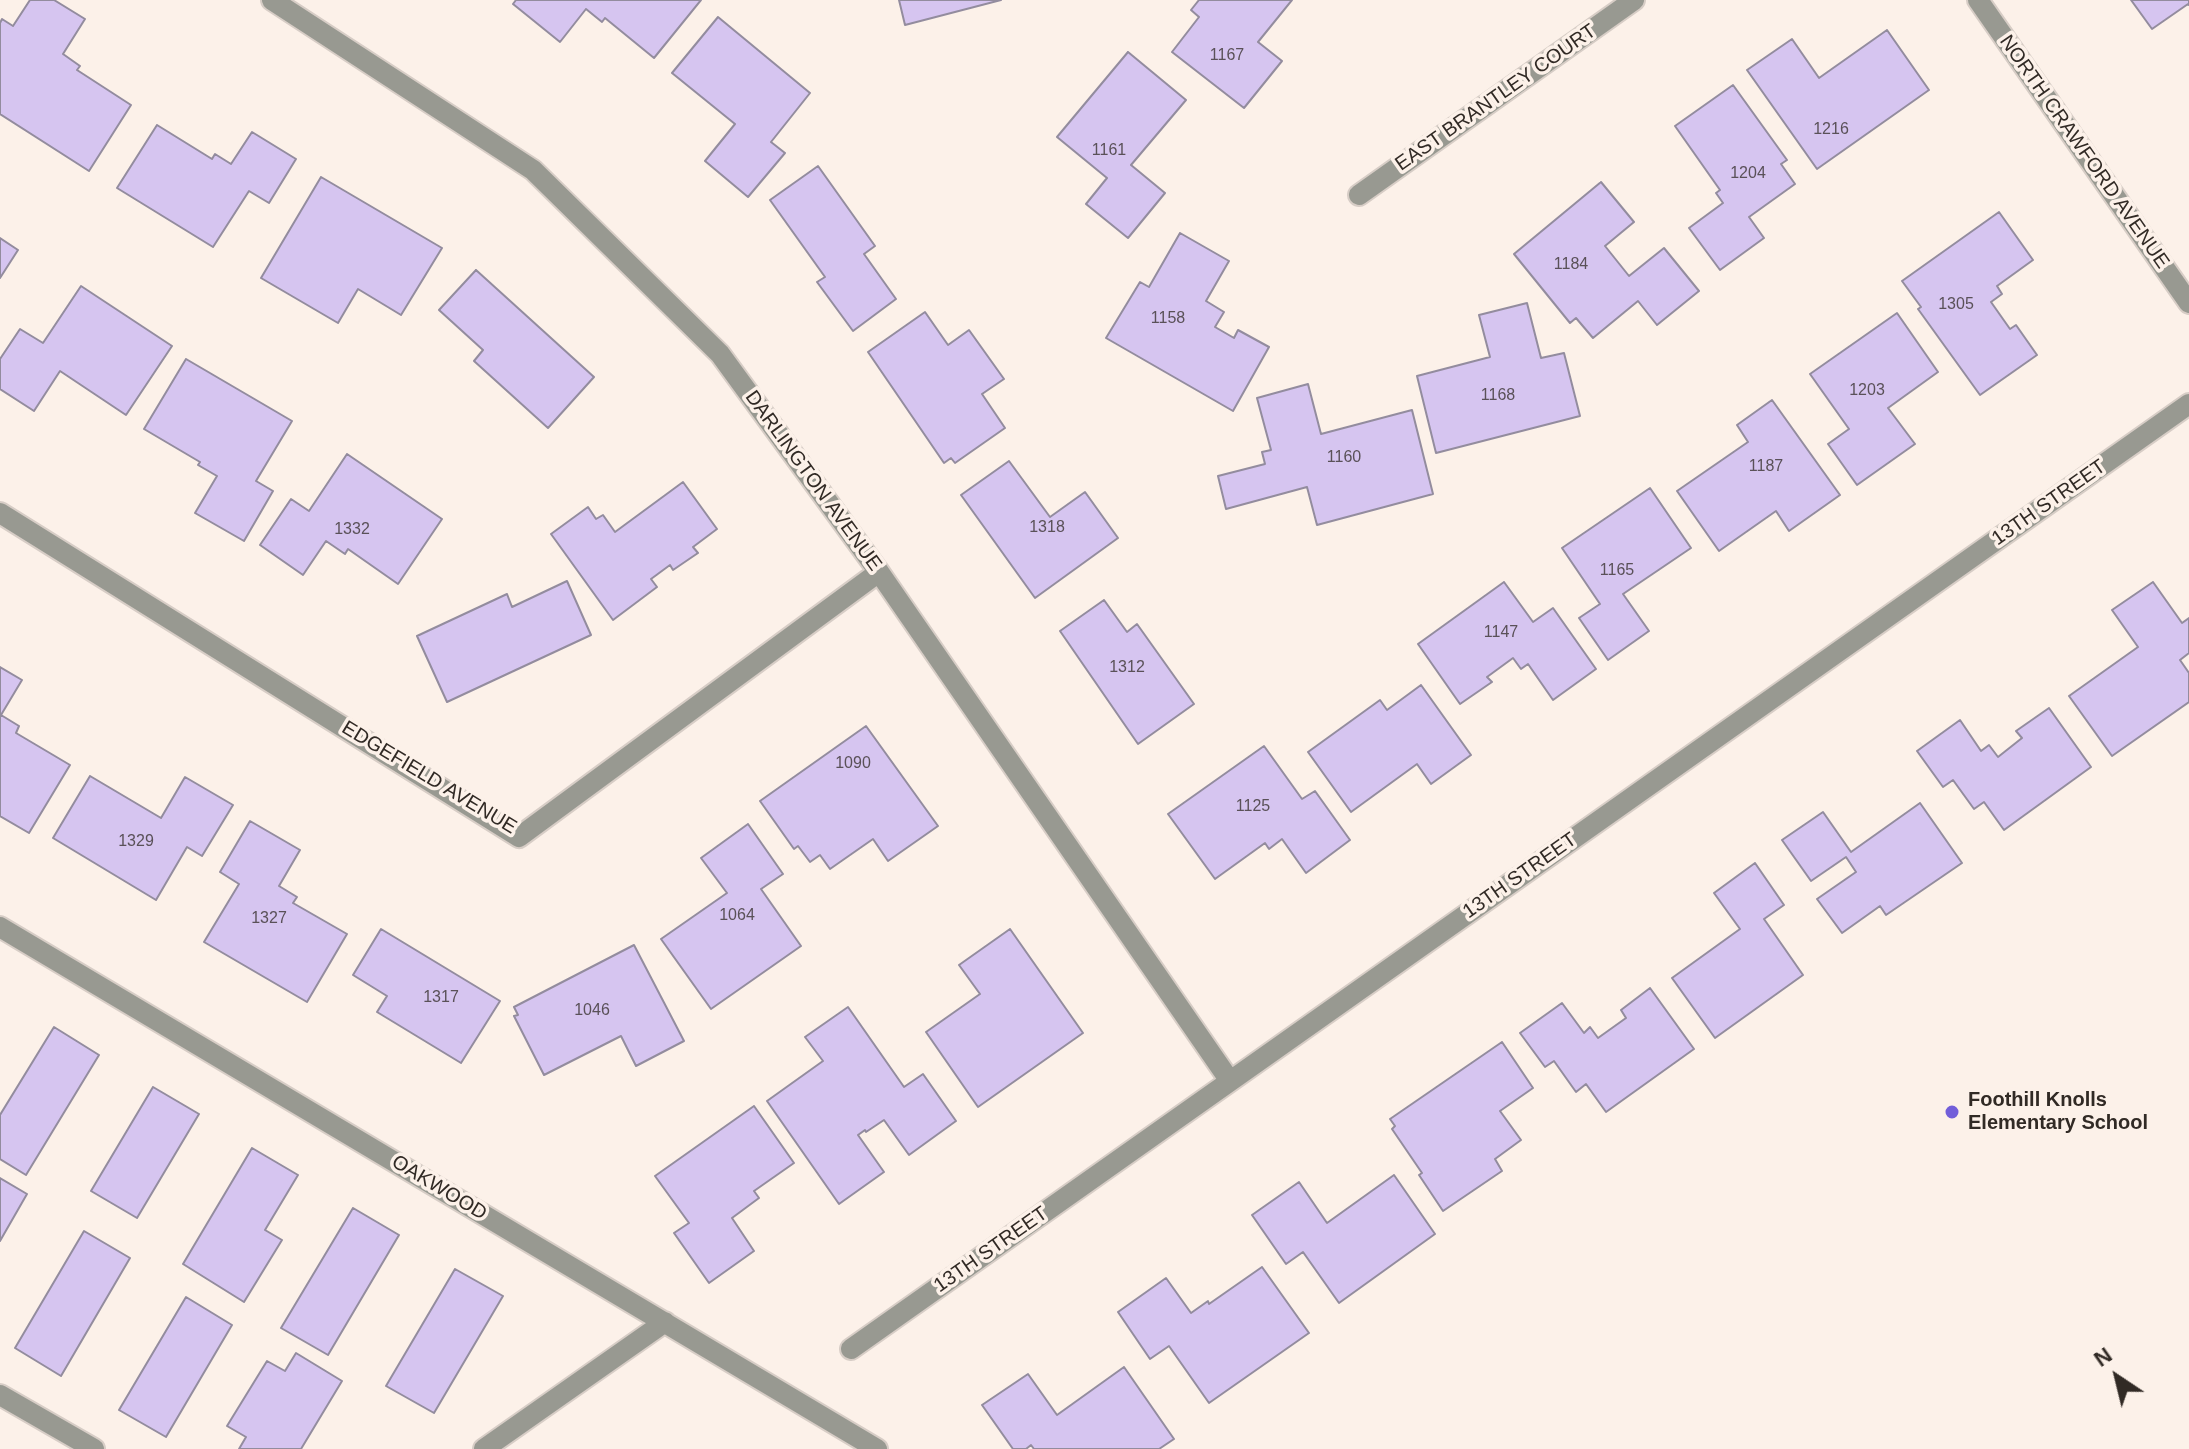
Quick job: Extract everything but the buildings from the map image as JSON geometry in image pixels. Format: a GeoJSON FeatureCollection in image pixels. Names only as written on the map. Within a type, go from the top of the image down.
{"type":"FeatureCollection","features":[{"type":"Feature","properties":{"kind":"street","name":"DARLINGTON AVENUE"},"geometry":{"type":"LineString","coordinates":[[272,0],[533,170],[720,354],[879,572],[1230,1081]]}},
{"type":"Feature","properties":{"kind":"street","name":"EAST BRANTLEY COURT"},"geometry":{"type":"LineString","coordinates":[[1359,195],[1634,0]]}},
{"type":"Feature","properties":{"kind":"street","name":"NORTH CRAWFORD AVENUE"},"geometry":{"type":"LineString","coordinates":[[1978,0],[2189,303]]}},
{"type":"Feature","properties":{"kind":"street","name":"13TH STREET"},"geometry":{"type":"LineString","coordinates":[[851,1349],[2189,404]]}},
{"type":"Feature","properties":{"kind":"street","name":"EDGEFIELD AVENUE"},"geometry":{"type":"LineString","coordinates":[[0,513],[519,837],[879,572]]}},
{"type":"Feature","properties":{"kind":"street","name":"OAKWOOD"},"geometry":{"type":"LineString","coordinates":[[0,927],[877,1449]]}},
{"type":"Feature","properties":{"kind":"street"},"geometry":{"type":"LineString","coordinates":[[484,1449],[665,1322]]}},
{"type":"Feature","properties":{"kind":"street"},"geometry":{"type":"LineString","coordinates":[[0,1395],[94,1449]]}},
{"type":"Feature","properties":{"kind":"place","name":"Foothill Knolls Elementary School"},"geometry":{"type":"Point","coordinates":[1952,1112]}}]}
